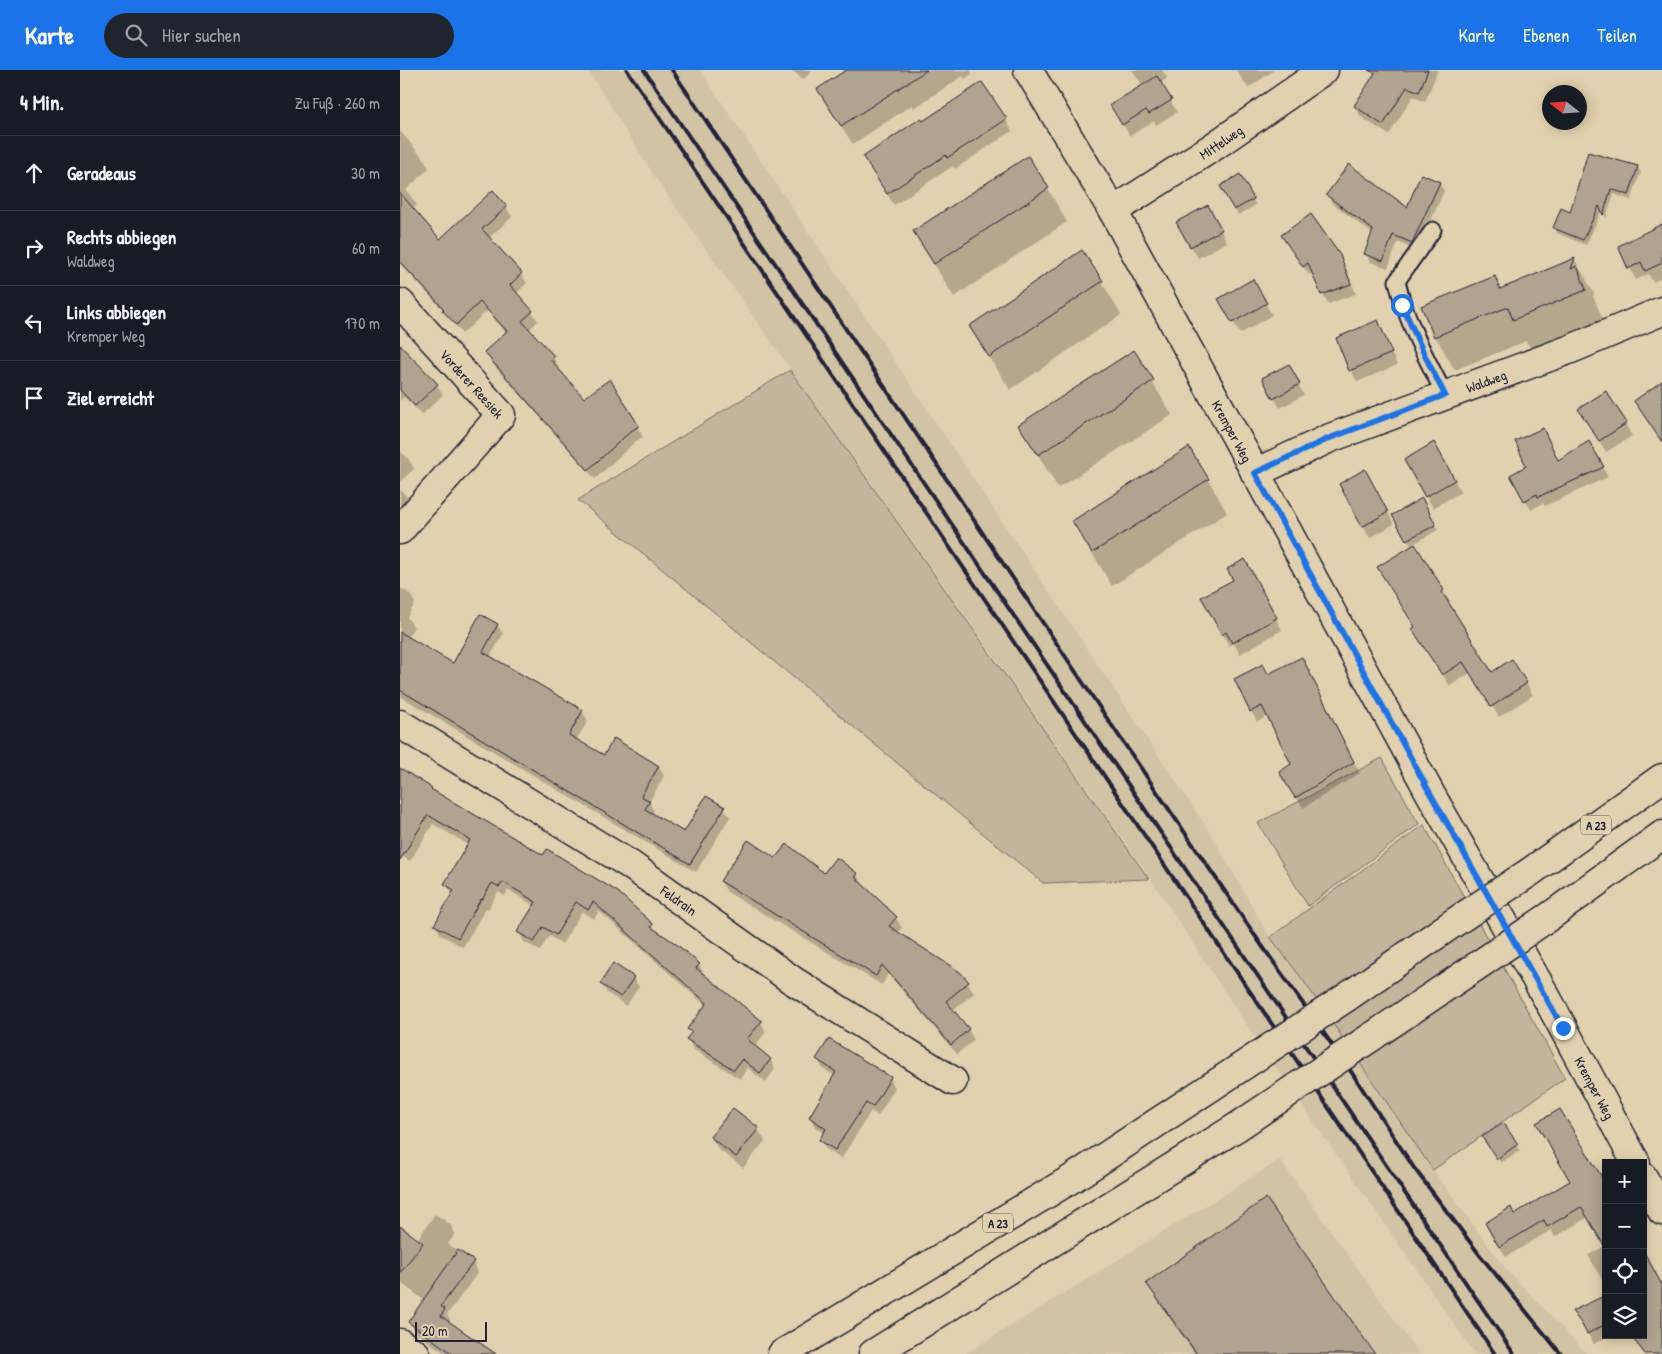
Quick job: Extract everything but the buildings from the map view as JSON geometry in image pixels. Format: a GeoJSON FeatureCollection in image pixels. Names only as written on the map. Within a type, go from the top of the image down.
{"type":"FeatureCollection","features":[{"type":"Feature","properties":{"kind":"main road","name":"Kremper Weg"},"geometry":{"type":"LineString","coordinates":[[1028,70],[1113,211],[1430,793],[1548,1000],[1634,1159]]}},
{"type":"Feature","properties":{"kind":"main road","name":"Mittelweg"},"geometry":{"type":"LineString","coordinates":[[1113,211],[1213,147],[1324,70]]}},
{"type":"Feature","properties":{"kind":"main road","name":"Vorderer Reesiek"},"geometry":{"type":"LineString","coordinates":[[400,303],[502,415],[400,530]]}},
{"type":"Feature","properties":{"kind":"main road","name":"Waldweg"},"geometry":{"type":"LineString","coordinates":[[1255,473],[1330,438],[1570,349],[1662,311]]}},
{"type":"Feature","properties":{"kind":"main road","name":"Feldrain"},"geometry":{"type":"LineString","coordinates":[[400,724],[629,864],[792,980],[953,1082]]}},
{"type":"Feature","properties":{"kind":"main road","name":"A 23"},"geometry":{"type":"LineString","coordinates":[[782,1354],[1072,1178],[1347,997],[1530,872],[1662,778]]}},
{"type":"Feature","properties":{"kind":"main road"},"geometry":{"type":"LineString","coordinates":[[873,1354],[1237,1127],[1553,914],[1662,835]]}},
{"type":"Feature","properties":{"kind":"main road"},"geometry":{"type":"LineString","coordinates":[[1647,1184],[1662,1211]]}},
{"type":"Feature","properties":{"kind":"main road"},"geometry":{"type":"LineString","coordinates":[[400,1343],[416,1354]]}},
{"type":"Feature","properties":{"kind":"lane"},"geometry":{"type":"LineString","coordinates":[[1433,230],[1397,281],[1402,305],[1445,395]]}},
{"type":"Feature","properties":{"kind":"shaded area"},"geometry":{"type":"Polygon","coordinates":[[[588,70],[700,70],[1211,834],[1270,937],[1303,980],[1433,1170],[1505,1268],[1587,1354],[1475,1354],[1243,1020],[1151,879],[654,176],[588,70]]]}},
{"type":"Feature","properties":{"kind":"shaded area"},"geometry":{"type":"Polygon","coordinates":[[[790,370],[1149,879],[1043,883],[578,500],[790,370]]]}},
{"type":"Feature","properties":{"kind":"shaded area"},"geometry":{"type":"Polygon","coordinates":[[[1382,758],[1419,824],[1308,906],[1258,823],[1382,758]]]}},
{"type":"Feature","properties":{"kind":"shaded area"},"geometry":{"type":"Polygon","coordinates":[[[1424,825],[1565,1078],[1433,1170],[1303,980],[1270,937],[1424,825]]]}},
{"type":"Feature","properties":{"kind":"shaded area"},"geometry":{"type":"Polygon","coordinates":[[[1280,1160],[1419,1354],[965,1354],[1280,1160]]]}},
{"type":"Feature","properties":{"kind":"railway"},"geometry":{"type":"LineString","coordinates":[[627,70],[1495,1354]]}},
{"type":"Feature","properties":{"kind":"railway"},"geometry":{"type":"LineString","coordinates":[[644,70],[1514,1354]]}},
{"type":"Feature","properties":{"kind":"railway"},"geometry":{"type":"LineString","coordinates":[[672,70],[1102,711],[1258,940],[1352,1073],[1414,1168],[1479,1254],[1561,1354]]}},
{"type":"Feature","properties":{"kind":"route"},"geometry":{"type":"LineString","coordinates":[[1402,305],[1445,395],[1330,438],[1255,473],[1430,793],[1563,1028]]}}]}
